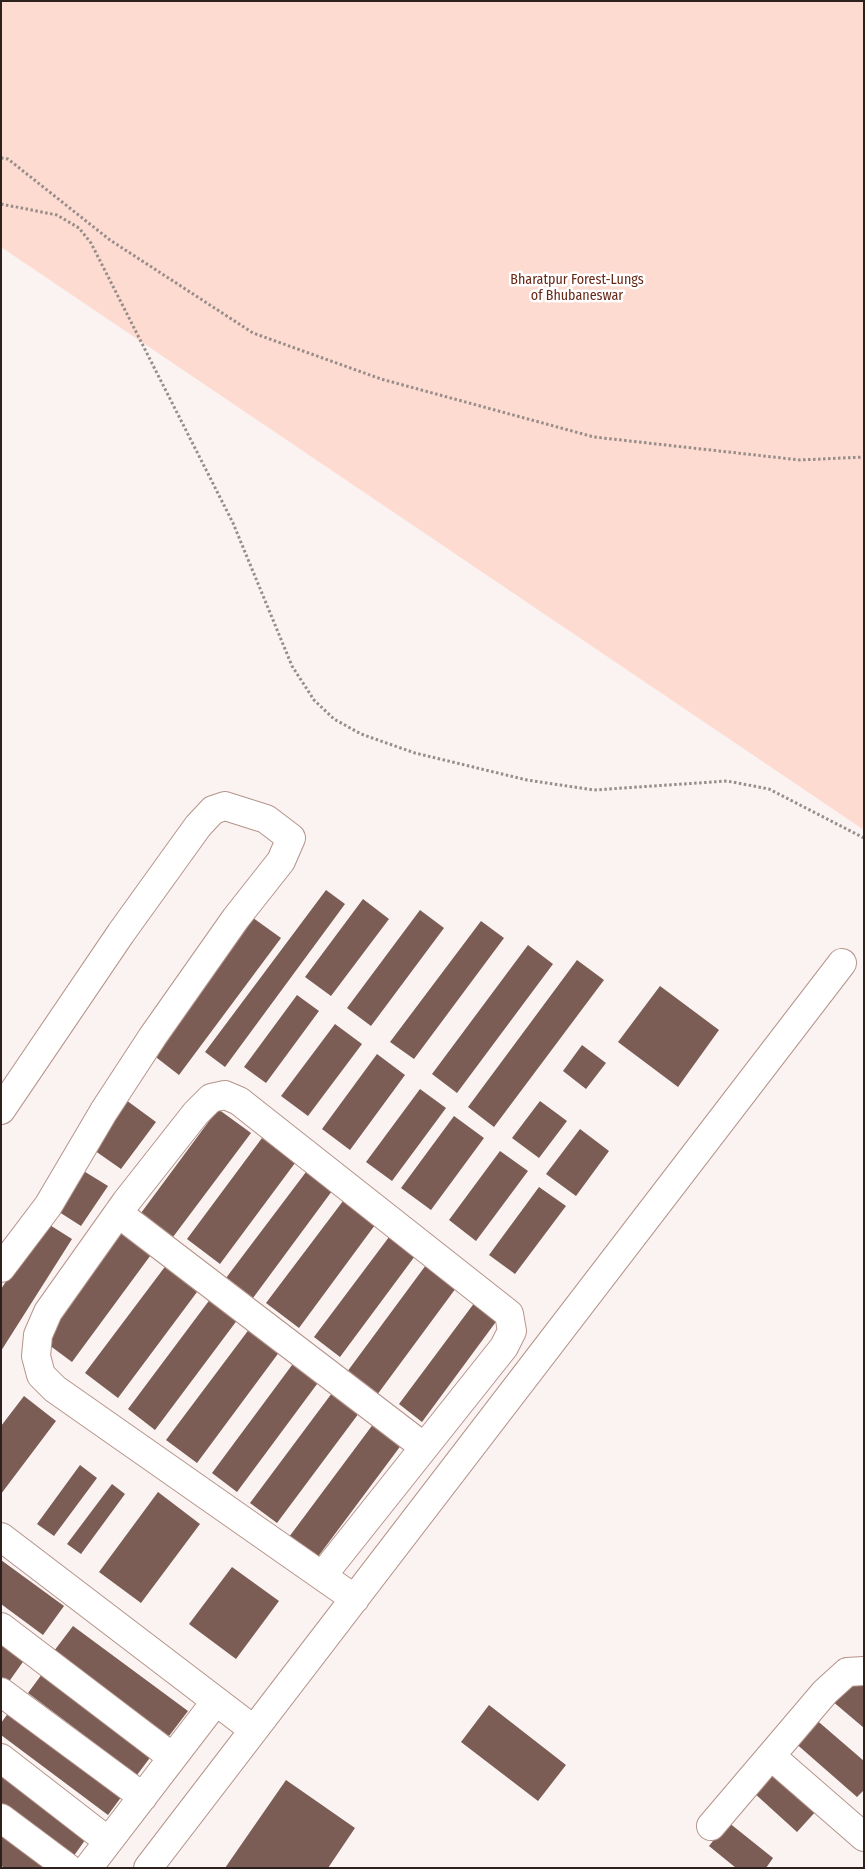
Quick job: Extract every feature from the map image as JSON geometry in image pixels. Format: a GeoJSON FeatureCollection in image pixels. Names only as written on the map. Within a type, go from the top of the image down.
{"type":"FeatureCollection","features":[{"type":"Feature","properties":{"kind":"street"},"geometry":{"type":"LineString","coordinates":[[1,1110],[121,933],[198,826],[213,810],[225,806],[266,819],[291,838],[281,861],[236,918],[154,1036],[104,1111],[48,1206],[1,1268]]}},
{"type":"Feature","properties":{"kind":"street"},"geometry":{"type":"LineString","coordinates":[[148,1868],[842,963]]}},
{"type":"Feature","properties":{"kind":"street"},"geometry":{"type":"LineString","coordinates":[[322,1576],[504,1347],[512,1331],[509,1314],[239,1101],[225,1095],[211,1098],[196,1112],[118,1213],[48,1312],[38,1336],[36,1356],[41,1375],[63,1395],[322,1576],[354,1598]]}},
{"type":"Feature","properties":{"kind":"street"},"geometry":{"type":"LineString","coordinates":[[118,1213],[424,1447]]}},
{"type":"Feature","properties":{"kind":"street"},"geometry":{"type":"LineString","coordinates":[[1,1537],[254,1730]]}},
{"type":"Feature","properties":{"kind":"street"},"geometry":{"type":"LineString","coordinates":[[1,1627],[172,1757]]}},
{"type":"Feature","properties":{"kind":"street"},"geometry":{"type":"LineString","coordinates":[[711,1826],[825,1692],[847,1672],[864,1671]]}},
{"type":"Feature","properties":{"kind":"street"},"geometry":{"type":"LineString","coordinates":[[1,1692],[142,1797]]}},
{"type":"Feature","properties":{"kind":"street"},"geometry":{"type":"LineString","coordinates":[[88,1868],[216,1701]]}},
{"type":"Feature","properties":{"kind":"street"},"geometry":{"type":"LineString","coordinates":[[771,1756],[858,1822]]}},
{"type":"Feature","properties":{"kind":"street"},"geometry":{"type":"LineString","coordinates":[[1,1758],[108,1841]]}},
{"type":"Feature","properties":{"kind":"street"},"geometry":{"type":"LineString","coordinates":[[1,1818],[68,1868]]}},
{"type":"Feature","properties":{"kind":"path"},"geometry":{"type":"LineString","coordinates":[[1,158],[8,158],[110,240],[253,333],[381,379],[594,437],[800,460],[864,458]]}},
{"type":"Feature","properties":{"kind":"path"},"geometry":{"type":"LineString","coordinates":[[1,204],[57,216],[79,228],[91,243],[233,523],[292,666],[314,700],[334,719],[361,734],[414,753],[527,780],[594,790],[727,781],[769,789],[864,838]]}},
{"type":"Feature","properties":{"kind":"green space","name":"Bharatpur Forest-Lungs of Bhubaneswar"},"geometry":{"type":"Polygon","coordinates":[[[1,1],[864,1],[864,830],[1,247],[1,1]]]}},
{"type":"Feature","properties":{"kind":"building"},"geometry":{"type":"Polygon","coordinates":[[[326,890],[345,904],[225,1067],[205,1052],[326,890]]]}},
{"type":"Feature","properties":{"kind":"building"},"geometry":{"type":"Polygon","coordinates":[[[363,899],[389,919],[331,996],[305,977],[363,899]]]}},
{"type":"Feature","properties":{"kind":"building"},"geometry":{"type":"Polygon","coordinates":[[[420,910],[444,928],[371,1026],[347,1008],[420,910]]]}},
{"type":"Feature","properties":{"kind":"building"},"geometry":{"type":"Polygon","coordinates":[[[249,915],[281,938],[179,1075],[148,1051],[249,915]]]}},
{"type":"Feature","properties":{"kind":"building"},"geometry":{"type":"Polygon","coordinates":[[[481,921],[504,938],[414,1059],[390,1042],[481,921]]]}},
{"type":"Feature","properties":{"kind":"building"},"geometry":{"type":"Polygon","coordinates":[[[528,945],[553,964],[457,1093],[432,1074],[528,945]]]}},
{"type":"Feature","properties":{"kind":"building"},"geometry":{"type":"Polygon","coordinates":[[[577,960],[604,980],[494,1127],[468,1107],[577,960]]]}},
{"type":"Feature","properties":{"kind":"building"},"geometry":{"type":"Polygon","coordinates":[[[660,986],[719,1030],[678,1087],[618,1042],[660,986]]]}},
{"type":"Feature","properties":{"kind":"building"},"geometry":{"type":"Polygon","coordinates":[[[297,995],[319,1011],[266,1083],[244,1067],[297,995]]]}},
{"type":"Feature","properties":{"kind":"building"},"geometry":{"type":"Polygon","coordinates":[[[335,1024],[362,1044],[308,1116],[281,1096],[335,1024]]]}},
{"type":"Feature","properties":{"kind":"building"},"geometry":{"type":"Polygon","coordinates":[[[582,1045],[606,1063],[586,1089],[563,1071],[582,1045]]]}},
{"type":"Feature","properties":{"kind":"building"},"geometry":{"type":"Polygon","coordinates":[[[377,1054],[405,1075],[350,1150],[322,1129],[377,1054]]]}},
{"type":"Feature","properties":{"kind":"building"},"geometry":{"type":"Polygon","coordinates":[[[420,1089],[446,1108],[392,1181],[366,1162],[420,1089]]]}},
{"type":"Feature","properties":{"kind":"building"},"geometry":{"type":"Polygon","coordinates":[[[126,1100],[156,1122],[121,1169],[91,1148],[126,1100]]]}},
{"type":"Feature","properties":{"kind":"building"},"geometry":{"type":"Polygon","coordinates":[[[540,1101],[567,1121],[539,1158],[512,1138],[540,1101]]]}},
{"type":"Feature","properties":{"kind":"building"},"geometry":{"type":"Polygon","coordinates":[[[218,1109],[251,1133],[173,1237],[141,1213],[218,1109]]]}},
{"type":"Feature","properties":{"kind":"building"},"geometry":{"type":"Polygon","coordinates":[[[454,1116],[484,1138],[431,1210],[401,1188],[454,1116]]]}},
{"type":"Feature","properties":{"kind":"building"},"geometry":{"type":"Polygon","coordinates":[[[580,1129],[609,1151],[576,1196],[546,1174],[580,1129]]]}},
{"type":"Feature","properties":{"kind":"building"},"geometry":{"type":"Polygon","coordinates":[[[262,1138],[295,1163],[220,1264],[187,1239],[262,1138]]]}},
{"type":"Feature","properties":{"kind":"building"},"geometry":{"type":"Polygon","coordinates":[[[500,1151],[528,1171],[476,1241],[449,1220],[500,1151]]]}},
{"type":"Feature","properties":{"kind":"building"},"geometry":{"type":"Polygon","coordinates":[[[82,1170],[108,1186],[81,1226],[56,1210],[82,1170]]]}},
{"type":"Feature","properties":{"kind":"building"},"geometry":{"type":"Polygon","coordinates":[[[306,1172],[332,1191],[253,1298],[226,1278],[306,1172]]]}},
{"type":"Feature","properties":{"kind":"building"},"geometry":{"type":"Polygon","coordinates":[[[539,1187],[566,1206],[515,1274],[489,1255],[539,1187]]]}},
{"type":"Feature","properties":{"kind":"building"},"geometry":{"type":"Polygon","coordinates":[[[343,1201],[375,1225],[299,1328],[266,1303],[343,1201]]]}},
{"type":"Feature","properties":{"kind":"building"},"geometry":{"type":"Polygon","coordinates":[[[45,1222],[72,1239],[1,1351],[1,1289],[45,1222]]]}},
{"type":"Feature","properties":{"kind":"building"},"geometry":{"type":"Polygon","coordinates":[[[122,1230],[153,1252],[72,1362],[41,1339],[122,1230]]]}},
{"type":"Feature","properties":{"kind":"building"},"geometry":{"type":"Polygon","coordinates":[[[389,1237],[415,1256],[340,1357],[314,1337],[389,1237]]]}},
{"type":"Feature","properties":{"kind":"building"},"geometry":{"type":"Polygon","coordinates":[[[167,1264],[200,1288],[118,1398],[85,1373],[167,1264]]]}},
{"type":"Feature","properties":{"kind":"building"},"geometry":{"type":"Polygon","coordinates":[[[426,1265],[456,1288],[377,1395],[347,1372],[426,1265]]]}},
{"type":"Feature","properties":{"kind":"building"},"geometry":{"type":"Polygon","coordinates":[[[211,1298],[238,1319],[155,1430],[128,1409],[211,1298]]]}},
{"type":"Feature","properties":{"kind":"building"},"geometry":{"type":"Polygon","coordinates":[[[475,1302],[498,1319],[422,1422],[399,1404],[475,1302]]]}},
{"type":"Feature","properties":{"kind":"building"},"geometry":{"type":"Polygon","coordinates":[[[250,1328],[280,1351],[197,1463],[166,1440],[250,1328]]]}},
{"type":"Feature","properties":{"kind":"building"},"geometry":{"type":"Polygon","coordinates":[[[295,1361],[320,1380],[237,1492],[212,1473],[295,1361]]]}},
{"type":"Feature","properties":{"kind":"building"},"geometry":{"type":"Polygon","coordinates":[[[332,1393],[359,1413],[277,1523],[250,1503],[332,1393]]]}},
{"type":"Feature","properties":{"kind":"building"},"geometry":{"type":"Polygon","coordinates":[[[24,1396],[56,1421],[1,1494],[1,1426],[24,1396]]]}},
{"type":"Feature","properties":{"kind":"building"},"geometry":{"type":"Polygon","coordinates":[[[374,1423],[402,1444],[317,1558],[289,1537],[374,1423]]]}},
{"type":"Feature","properties":{"kind":"building"},"geometry":{"type":"Polygon","coordinates":[[[80,1465],[97,1478],[54,1536],[37,1524],[80,1465]]]}},
{"type":"Feature","properties":{"kind":"building"},"geometry":{"type":"Polygon","coordinates":[[[112,1484],[125,1494],[81,1554],[67,1544],[112,1484]]]}},
{"type":"Feature","properties":{"kind":"building"},"geometry":{"type":"Polygon","coordinates":[[[158,1492],[200,1524],[141,1603],[99,1572],[158,1492]]]}},
{"type":"Feature","properties":{"kind":"building"},"geometry":{"type":"Polygon","coordinates":[[[1,1560],[64,1606],[43,1635],[1,1604],[1,1560]]]}},
{"type":"Feature","properties":{"kind":"building"},"geometry":{"type":"Polygon","coordinates":[[[232,1567],[279,1601],[236,1659],[189,1624],[232,1567]]]}},
{"type":"Feature","properties":{"kind":"building"},"geometry":{"type":"Polygon","coordinates":[[[73,1626],[188,1711],[169,1736],[54,1651],[73,1626]]]}},
{"type":"Feature","properties":{"kind":"building"},"geometry":{"type":"Polygon","coordinates":[[[1,1641],[25,1659],[8,1683],[1,1678],[1,1641]]]}},
{"type":"Feature","properties":{"kind":"building"},"geometry":{"type":"Polygon","coordinates":[[[45,1670],[155,1751],[137,1775],[28,1693],[45,1670]]]}},
{"type":"Feature","properties":{"kind":"building"},"geometry":{"type":"Polygon","coordinates":[[[852,1675],[864,1685],[864,1728],[831,1700],[852,1675]]]}},
{"type":"Feature","properties":{"kind":"building"},"geometry":{"type":"Polygon","coordinates":[[[489,1705],[566,1765],[538,1801],[461,1742],[489,1705]]]}},
{"type":"Feature","properties":{"kind":"building"},"geometry":{"type":"Polygon","coordinates":[[[9,1712],[122,1796],[108,1815],[1,1735],[1,1723],[9,1712]]]}},
{"type":"Feature","properties":{"kind":"building"},"geometry":{"type":"Polygon","coordinates":[[[813,1717],[864,1761],[864,1790],[857,1797],[793,1741],[813,1717]]]}},
{"type":"Feature","properties":{"kind":"building"},"geometry":{"type":"Polygon","coordinates":[[[772,1770],[817,1810],[797,1832],[753,1792],[772,1770]]]}},
{"type":"Feature","properties":{"kind":"building"},"geometry":{"type":"Polygon","coordinates":[[[1,1771],[88,1836],[73,1857],[1,1804],[1,1771]]]}},
{"type":"Feature","properties":{"kind":"building"},"geometry":{"type":"Polygon","coordinates":[[[286,1780],[355,1828],[328,1868],[225,1868],[286,1780]]]}},
{"type":"Feature","properties":{"kind":"building"},"geometry":{"type":"Polygon","coordinates":[[[728,1822],[773,1858],[766,1868],[736,1868],[709,1846],[728,1822]]]}},
{"type":"Feature","properties":{"kind":"building"},"geometry":{"type":"Polygon","coordinates":[[[1,1829],[53,1868],[4,1868],[1,1865],[1,1829]]]}}]}
